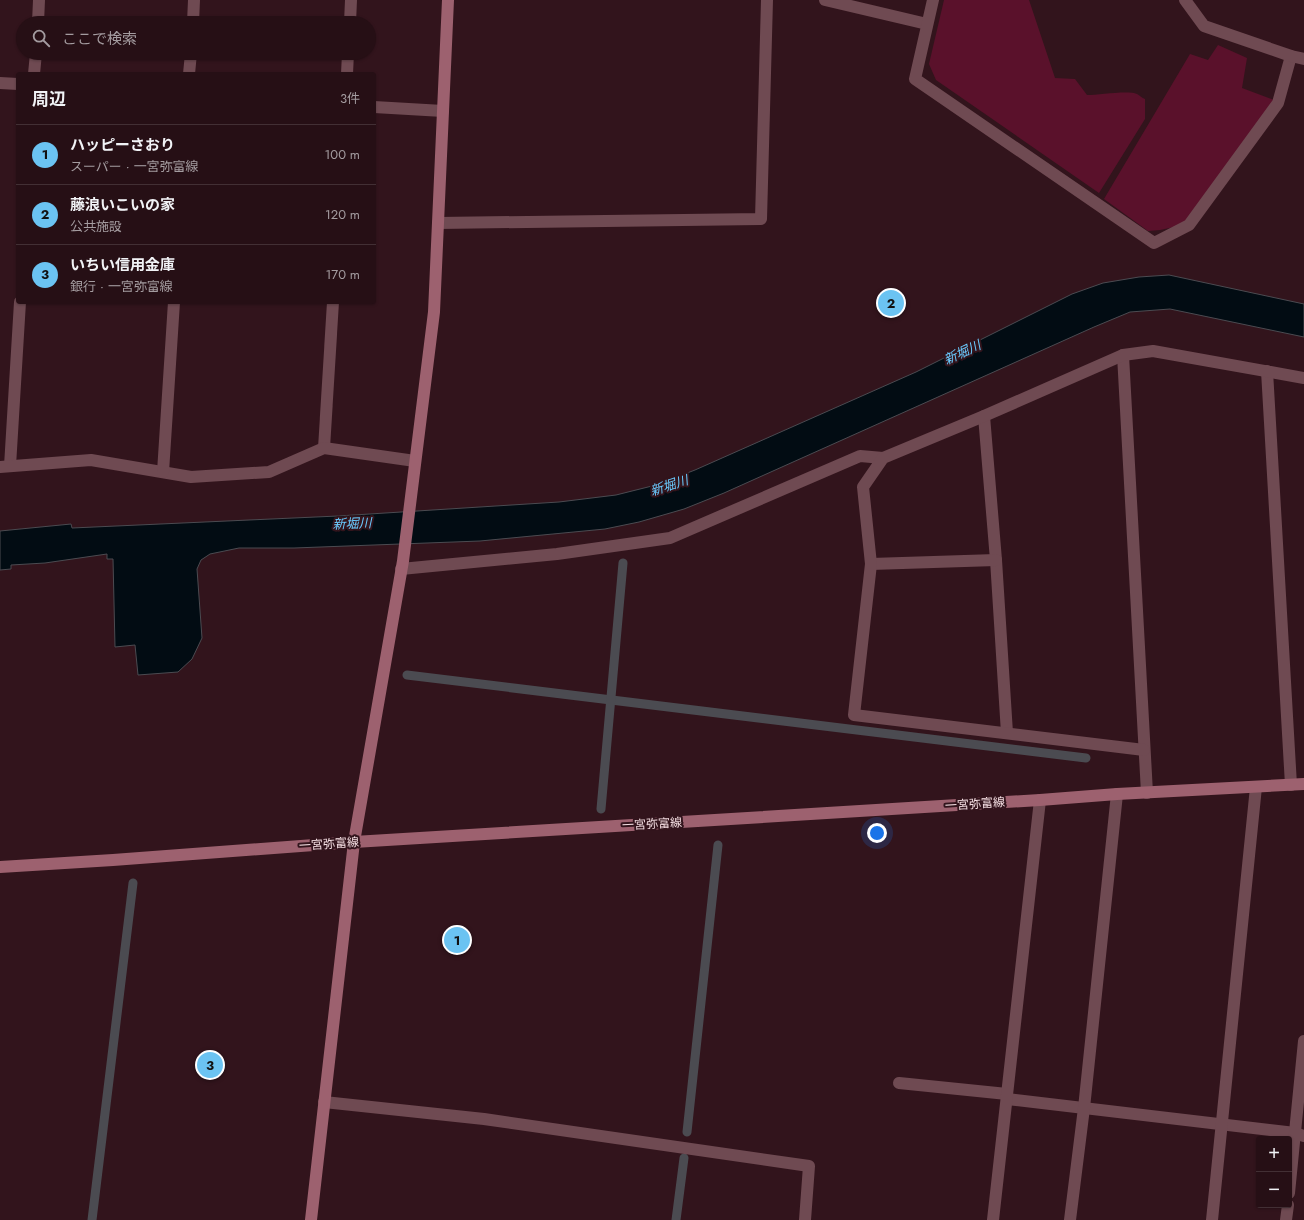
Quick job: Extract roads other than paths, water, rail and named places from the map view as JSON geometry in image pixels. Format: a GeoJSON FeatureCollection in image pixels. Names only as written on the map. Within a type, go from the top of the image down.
{"type":"FeatureCollection","features":[{"type":"Feature","properties":{"kind":"main road"},"geometry":{"type":"LineString","coordinates":[[311,1220],[354,842],[402,565],[434,312],[448,0]]}},
{"type":"Feature","properties":{"kind":"main road","name":"一宮弥富線"},"geometry":{"type":"LineString","coordinates":[[0,867],[354,842],[1117,794],[1304,784]]}},
{"type":"Feature","properties":{"kind":"street"},"geometry":{"type":"LineString","coordinates":[[38,16],[39,0]]}},
{"type":"Feature","properties":{"kind":"street"},"geometry":{"type":"LineString","coordinates":[[193,16],[194,0]]}},
{"type":"Feature","properties":{"kind":"street"},"geometry":{"type":"LineString","coordinates":[[350,16],[351,0]]}},
{"type":"Feature","properties":{"kind":"street"},"geometry":{"type":"LineString","coordinates":[[438,223],[761,219],[767,0]]}},
{"type":"Feature","properties":{"kind":"street"},"geometry":{"type":"LineString","coordinates":[[825,0],[927,24]]}},
{"type":"Feature","properties":{"kind":"street"},"geometry":{"type":"LineString","coordinates":[[932,0],[915,79],[1154,243],[1189,225],[1278,103],[1291,56]]}},
{"type":"Feature","properties":{"kind":"street"},"geometry":{"type":"LineString","coordinates":[[1185,0],[1204,26],[1291,56],[1304,59]]}},
{"type":"Feature","properties":{"kind":"street"},"geometry":{"type":"LineString","coordinates":[[34,72],[35,60]]}},
{"type":"Feature","properties":{"kind":"street"},"geometry":{"type":"LineString","coordinates":[[190,72],[191,60]]}},
{"type":"Feature","properties":{"kind":"street"},"geometry":{"type":"LineString","coordinates":[[347,72],[348,60]]}},
{"type":"Feature","properties":{"kind":"street"},"geometry":{"type":"LineString","coordinates":[[0,83],[16,84]]}},
{"type":"Feature","properties":{"kind":"street"},"geometry":{"type":"LineString","coordinates":[[376,107],[443,111]]}},
{"type":"Feature","properties":{"kind":"street"},"geometry":{"type":"LineString","coordinates":[[20,304],[5,466],[91,460],[191,477],[269,472],[324,448],[415,461]]}},
{"type":"Feature","properties":{"kind":"street"},"geometry":{"type":"LineString","coordinates":[[163,472],[174,304]]}},
{"type":"Feature","properties":{"kind":"street"},"geometry":{"type":"LineString","coordinates":[[324,448],[333,304]]}},
{"type":"Feature","properties":{"kind":"street"},"geometry":{"type":"LineString","coordinates":[[402,565],[557,554],[670,538],[860,456],[883,458],[984,416],[1123,355],[1153,351],[1304,378]]}},
{"type":"Feature","properties":{"kind":"street"},"geometry":{"type":"LineString","coordinates":[[1123,355],[1147,793]]}},
{"type":"Feature","properties":{"kind":"street"},"geometry":{"type":"LineString","coordinates":[[1267,371],[1291,785]]}},
{"type":"Feature","properties":{"kind":"street"},"geometry":{"type":"LineString","coordinates":[[984,416],[996,560],[1007,733]]}},
{"type":"Feature","properties":{"kind":"street"},"geometry":{"type":"LineString","coordinates":[[883,458],[863,487],[871,564],[854,715],[1144,750]]}},
{"type":"Feature","properties":{"kind":"street"},"geometry":{"type":"LineString","coordinates":[[871,564],[996,560]]}},
{"type":"Feature","properties":{"kind":"street"},"geometry":{"type":"LineString","coordinates":[[1212,1220],[1223,1124],[1256,787]]}},
{"type":"Feature","properties":{"kind":"street"},"geometry":{"type":"LineString","coordinates":[[1070,1220],[1084,1108],[1117,794]]}},
{"type":"Feature","properties":{"kind":"street"},"geometry":{"type":"LineString","coordinates":[[993,1220],[1040,800]]}},
{"type":"Feature","properties":{"kind":"street"},"geometry":{"type":"LineString","coordinates":[[1292,1176],[1300,1134],[1304,1041]]}},
{"type":"Feature","properties":{"kind":"street"},"geometry":{"type":"LineString","coordinates":[[899,1083],[1007,1096],[1084,1108],[1300,1134]]}},
{"type":"Feature","properties":{"kind":"street"},"geometry":{"type":"LineString","coordinates":[[324,1102],[484,1119],[810,1166],[805,1220]]}},
{"type":"Feature","properties":{"kind":"street"},"geometry":{"type":"LineString","coordinates":[[1286,1220],[1288,1208]]}},
{"type":"Feature","properties":{"kind":"water","name":"新堀川"},"geometry":{"type":"Polygon","coordinates":[[[1169,275],[1304,304],[1304,337],[1170,309],[1130,312],[724,493],[684,509],[639,522],[605,529],[480,541],[294,548],[239,548],[210,554],[201,560],[197,569],[202,638],[192,659],[178,672],[138,675],[135,645],[115,647],[113,559],[107,559],[107,554],[45,563],[11,565],[11,569],[0,570],[0,531],[71,524],[72,528],[338,516],[559,502],[616,495],[656,485],[695,470],[916,372],[1072,294],[1103,283],[1139,277],[1169,275]]]}},
{"type":"Feature","properties":{"kind":"waterway"},"geometry":{"type":"LineString","coordinates":[[601,809],[623,563]]}},
{"type":"Feature","properties":{"kind":"waterway"},"geometry":{"type":"LineString","coordinates":[[407,675],[1086,758]]}},
{"type":"Feature","properties":{"kind":"waterway"},"geometry":{"type":"LineString","coordinates":[[687,1132],[718,845]]}},
{"type":"Feature","properties":{"kind":"waterway"},"geometry":{"type":"LineString","coordinates":[[92,1220],[133,883]]}},
{"type":"Feature","properties":{"kind":"waterway"},"geometry":{"type":"LineString","coordinates":[[676,1220],[684,1158]]}},
{"type":"Feature","properties":{"kind":"place","name":"藤浪いこいの家"},"geometry":{"type":"Point","coordinates":[891,303]}},
{"type":"Feature","properties":{"kind":"place","name":"ハッピーさおり"},"geometry":{"type":"Point","coordinates":[457,940]}},
{"type":"Feature","properties":{"kind":"place","name":"いちい信用金庫"},"geometry":{"type":"Point","coordinates":[210,1065]}}]}
